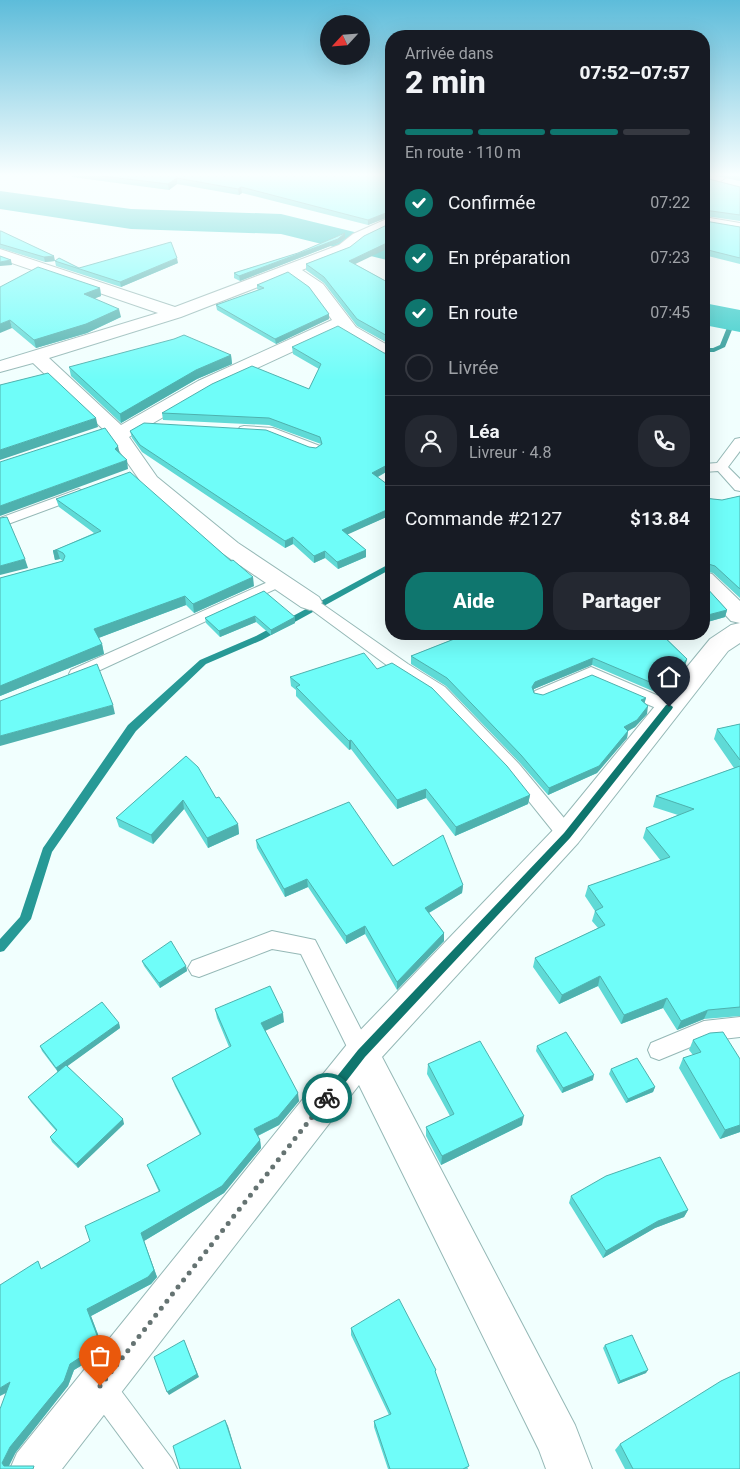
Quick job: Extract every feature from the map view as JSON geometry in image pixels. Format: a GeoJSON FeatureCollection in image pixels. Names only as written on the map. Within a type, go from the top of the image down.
{"type":"FeatureCollection","features":[{"type":"Feature","properties":{"kind":"street"},"geometry":{"type":"LineString","coordinates":[[0,367],[175,313],[344,248],[350,244]]}},
{"type":"Feature","properties":{"kind":"street"},"geometry":{"type":"LineString","coordinates":[[0,254],[175,313]]}},
{"type":"Feature","properties":{"kind":"street"},"geometry":{"type":"LineString","coordinates":[[291,269],[317,287],[350,332],[385,351]]}},
{"type":"Feature","properties":{"kind":"street"},"geometry":{"type":"LineString","coordinates":[[116,430],[205,385],[342,322]]}},
{"type":"Feature","properties":{"kind":"street"},"geometry":{"type":"LineString","coordinates":[[37,356],[116,430],[138,471],[230,548],[318,608]]}},
{"type":"Feature","properties":{"kind":"street"},"geometry":{"type":"LineString","coordinates":[[710,585],[740,615]]}},
{"type":"Feature","properties":{"kind":"street"},"geometry":{"type":"LineString","coordinates":[[33,1469],[362,1054],[567,835],[719,645],[740,631]]}},
{"type":"Feature","properties":{"kind":"street"},"geometry":{"type":"LineString","coordinates":[[362,1054],[559,1441],[569,1469]]}},
{"type":"Feature","properties":{"kind":"lane"},"geometry":{"type":"LineString","coordinates":[[116,430],[164,426]]}},
{"type":"Feature","properties":{"kind":"lane"},"geometry":{"type":"LineString","coordinates":[[231,429],[269,431],[315,449]]}},
{"type":"Feature","properties":{"kind":"lane"},"geometry":{"type":"LineString","coordinates":[[710,468],[721,467],[740,442]]}},
{"type":"Feature","properties":{"kind":"lane"},"geometry":{"type":"LineString","coordinates":[[721,467],[740,487]]}},
{"type":"Feature","properties":{"kind":"lane"},"geometry":{"type":"LineString","coordinates":[[0,523],[89,490]]}},
{"type":"Feature","properties":{"kind":"lane"},"geometry":{"type":"LineString","coordinates":[[59,681],[279,582]]}},
{"type":"Feature","properties":{"kind":"lane"},"geometry":{"type":"LineString","coordinates":[[318,608],[402,668],[439,691],[513,769],[567,835]]}},
{"type":"Feature","properties":{"kind":"lane"},"geometry":{"type":"LineString","coordinates":[[540,695],[591,673],[669,707]]}},
{"type":"Feature","properties":{"kind":"lane"},"geometry":{"type":"LineString","coordinates":[[199,968],[272,940],[308,946],[362,1054]]}},
{"type":"Feature","properties":{"kind":"lane"},"geometry":{"type":"LineString","coordinates":[[659,1050],[704,1031],[740,1027]]}},
{"type":"Feature","properties":{"kind":"lane"},"geometry":{"type":"LineString","coordinates":[[100,1386],[162,1469]]}},
{"type":"Feature","properties":{"kind":"building"},"geometry":{"type":"Polygon","coordinates":[[[0,244],[28,244],[54,256],[44,257],[0,244]]]}},
{"type":"Feature","properties":{"kind":"building"},"geometry":{"type":"Polygon","coordinates":[[[166,244],[172,244],[177,258],[120,282],[55,261],[59,258],[79,268],[166,244]]]}},
{"type":"Feature","properties":{"kind":"building"},"geometry":{"type":"Polygon","coordinates":[[[320,244],[326,244],[239,276],[234,273],[298,253],[320,244]]]}},
{"type":"Feature","properties":{"kind":"building"},"geometry":{"type":"Polygon","coordinates":[[[354,244],[385,244],[349,261],[385,281],[385,335],[357,319],[324,277],[306,264],[354,244]]]}},
{"type":"Feature","properties":{"kind":"building"},"geometry":{"type":"Polygon","coordinates":[[[710,244],[740,244],[740,258],[710,250],[710,244]]]}},
{"type":"Feature","properties":{"kind":"building"},"geometry":{"type":"Polygon","coordinates":[[[0,256],[11,260],[0,262],[0,256]]]}},
{"type":"Feature","properties":{"kind":"building"},"geometry":{"type":"Polygon","coordinates":[[[38,267],[100,288],[84,294],[119,309],[86,324],[34,340],[10,320],[0,324],[0,287],[38,267]]]}},
{"type":"Feature","properties":{"kind":"building"},"geometry":{"type":"Polygon","coordinates":[[[288,272],[309,287],[329,314],[275,339],[216,305],[264,288],[257,285],[288,272]]]}},
{"type":"Feature","properties":{"kind":"building"},"geometry":{"type":"Polygon","coordinates":[[[338,326],[385,353],[385,466],[372,473],[385,483],[385,511],[342,530],[366,550],[337,562],[325,551],[314,556],[293,537],[285,541],[140,445],[130,431],[144,423],[266,430],[316,448],[322,444],[320,437],[269,418],[162,413],[212,384],[252,366],[309,389],[321,364],[292,347],[338,326]]]}},
{"type":"Feature","properties":{"kind":"building"},"geometry":{"type":"Polygon","coordinates":[[[184,335],[231,355],[196,370],[120,414],[69,367],[174,339],[184,335]]]}},
{"type":"Feature","properties":{"kind":"building"},"geometry":{"type":"Polygon","coordinates":[[[48,373],[96,418],[0,450],[0,385],[48,373]]]}},
{"type":"Feature","properties":{"kind":"building"},"geometry":{"type":"Polygon","coordinates":[[[105,428],[118,446],[115,449],[127,460],[0,506],[0,462],[105,428]]]}},
{"type":"Feature","properties":{"kind":"building"},"geometry":{"type":"Polygon","coordinates":[[[130,472],[231,561],[233,560],[253,577],[193,604],[185,596],[94,629],[102,644],[0,686],[0,578],[63,561],[65,556],[63,553],[57,550],[53,551],[101,531],[56,499],[130,472]]]}},
{"type":"Feature","properties":{"kind":"building"},"geometry":{"type":"Polygon","coordinates":[[[740,496],[740,589],[715,566],[710,564],[710,499],[722,500],[740,496]]]}},
{"type":"Feature","properties":{"kind":"building"},"geometry":{"type":"Polygon","coordinates":[[[7,517],[25,559],[0,566],[0,518],[7,517]]]}},
{"type":"Feature","properties":{"kind":"building"},"geometry":{"type":"Polygon","coordinates":[[[264,591],[295,617],[271,630],[255,616],[219,631],[205,618],[264,591]]]}},
{"type":"Feature","properties":{"kind":"building"},"geometry":{"type":"Polygon","coordinates":[[[710,591],[727,610],[710,614],[710,591]]]}},
{"type":"Feature","properties":{"kind":"building"},"geometry":{"type":"Polygon","coordinates":[[[452,640],[667,640],[687,659],[664,688],[593,658],[535,682],[532,687],[534,693],[543,695],[592,675],[646,698],[641,700],[648,706],[637,720],[624,727],[628,731],[599,766],[549,788],[521,755],[447,678],[411,656],[452,640]]]}},
{"type":"Feature","properties":{"kind":"building"},"geometry":{"type":"Polygon","coordinates":[[[364,653],[377,669],[392,663],[432,688],[507,766],[530,795],[456,827],[426,789],[397,800],[351,740],[349,741],[296,687],[300,685],[290,677],[364,653]]]}},
{"type":"Feature","properties":{"kind":"building"},"geometry":{"type":"Polygon","coordinates":[[[97,664],[113,705],[0,736],[0,701],[97,664]]]}},
{"type":"Feature","properties":{"kind":"building"},"geometry":{"type":"Polygon","coordinates":[[[740,724],[740,760],[717,729],[740,724]]]}},
{"type":"Feature","properties":{"kind":"building"},"geometry":{"type":"Polygon","coordinates":[[[186,756],[198,767],[216,798],[219,797],[238,824],[207,838],[183,800],[151,835],[116,818],[186,756]]]}},
{"type":"Feature","properties":{"kind":"building"},"geometry":{"type":"Polygon","coordinates":[[[740,766],[740,1007],[708,1010],[681,1021],[667,998],[624,1015],[600,976],[562,995],[535,958],[605,925],[595,911],[603,907],[588,886],[670,857],[646,828],[694,809],[656,796],[740,766]]]}},
{"type":"Feature","properties":{"kind":"building"},"geometry":{"type":"Polygon","coordinates":[[[349,802],[393,866],[443,835],[463,885],[425,908],[444,933],[397,982],[365,926],[346,936],[307,879],[284,889],[256,840],[349,802]]]}},
{"type":"Feature","properties":{"kind":"building"},"geometry":{"type":"Polygon","coordinates":[[[171,941],[186,966],[159,983],[142,961],[171,941]]]}},
{"type":"Feature","properties":{"kind":"building"},"geometry":{"type":"Polygon","coordinates":[[[270,986],[283,1013],[261,1023],[298,1093],[278,1117],[254,1129],[260,1140],[222,1186],[141,1233],[154,1270],[148,1277],[87,1309],[98,1338],[84,1355],[70,1364],[64,1381],[10,1447],[2,1463],[4,1466],[34,1466],[33,1469],[0,1469],[0,1409],[10,1382],[0,1388],[0,1285],[38,1261],[41,1269],[90,1241],[85,1226],[160,1191],[147,1165],[201,1134],[172,1078],[231,1046],[215,1009],[270,986]]]}},
{"type":"Feature","properties":{"kind":"building"},"geometry":{"type":"Polygon","coordinates":[[[102,1002],[119,1023],[56,1068],[40,1046],[102,1002]]]}},
{"type":"Feature","properties":{"kind":"building"},"geometry":{"type":"Polygon","coordinates":[[[566,1032],[594,1075],[563,1088],[537,1046],[566,1032]]]}},
{"type":"Feature","properties":{"kind":"building"},"geometry":{"type":"Polygon","coordinates":[[[723,1032],[740,1059],[740,1125],[725,1130],[683,1058],[701,1052],[693,1040],[710,1033],[723,1032]]]}},
{"type":"Feature","properties":{"kind":"building"},"geometry":{"type":"Polygon","coordinates":[[[480,1041],[524,1116],[442,1156],[426,1127],[454,1114],[428,1064],[480,1041]]]}},
{"type":"Feature","properties":{"kind":"building"},"geometry":{"type":"Polygon","coordinates":[[[637,1058],[655,1087],[628,1099],[611,1069],[637,1058]]]}},
{"type":"Feature","properties":{"kind":"building"},"geometry":{"type":"Polygon","coordinates":[[[66,1065],[123,1119],[76,1164],[50,1137],[57,1130],[28,1097],[66,1065]]]}},
{"type":"Feature","properties":{"kind":"building"},"geometry":{"type":"Polygon","coordinates":[[[660,1157],[688,1210],[658,1221],[606,1251],[571,1196],[606,1176],[660,1157]]]}},
{"type":"Feature","properties":{"kind":"building"},"geometry":{"type":"Polygon","coordinates":[[[399,1299],[436,1370],[469,1466],[463,1469],[390,1469],[374,1421],[391,1414],[351,1328],[399,1299]]]}},
{"type":"Feature","properties":{"kind":"building"},"geometry":{"type":"Polygon","coordinates":[[[632,1335],[648,1370],[620,1381],[605,1345],[632,1335]]]}},
{"type":"Feature","properties":{"kind":"building"},"geometry":{"type":"Polygon","coordinates":[[[184,1340],[197,1374],[167,1392],[154,1357],[184,1340]]]}},
{"type":"Feature","properties":{"kind":"building"},"geometry":{"type":"Polygon","coordinates":[[[740,1372],[740,1469],[633,1469],[620,1444],[721,1381],[740,1372]]]}},
{"type":"Feature","properties":{"kind":"building"},"geometry":{"type":"Polygon","coordinates":[[[225,1420],[241,1469],[180,1469],[173,1446],[225,1420]]]}},
{"type":"Feature","properties":{"kind":"waterway"},"geometry":{"type":"LineString","coordinates":[[361,244],[385,250]]}},
{"type":"Feature","properties":{"kind":"waterway"},"geometry":{"type":"LineString","coordinates":[[710,315],[740,321]]}},
{"type":"Feature","properties":{"kind":"waterway"},"geometry":{"type":"LineString","coordinates":[[710,350],[723,346],[733,320]]}},
{"type":"Feature","properties":{"kind":"waterway"},"geometry":{"type":"LineString","coordinates":[[0,947],[25,919],[47,851],[132,728],[203,662],[259,638],[385,569]]}},
{"type":"Feature","properties":{"kind":"way so far"},"geometry":{"type":"LineString","coordinates":[[100,1386],[327,1098]]}},
{"type":"Feature","properties":{"kind":"route"},"geometry":{"type":"LineString","coordinates":[[327,1098],[362,1054],[567,835],[669,707]]}}]}
